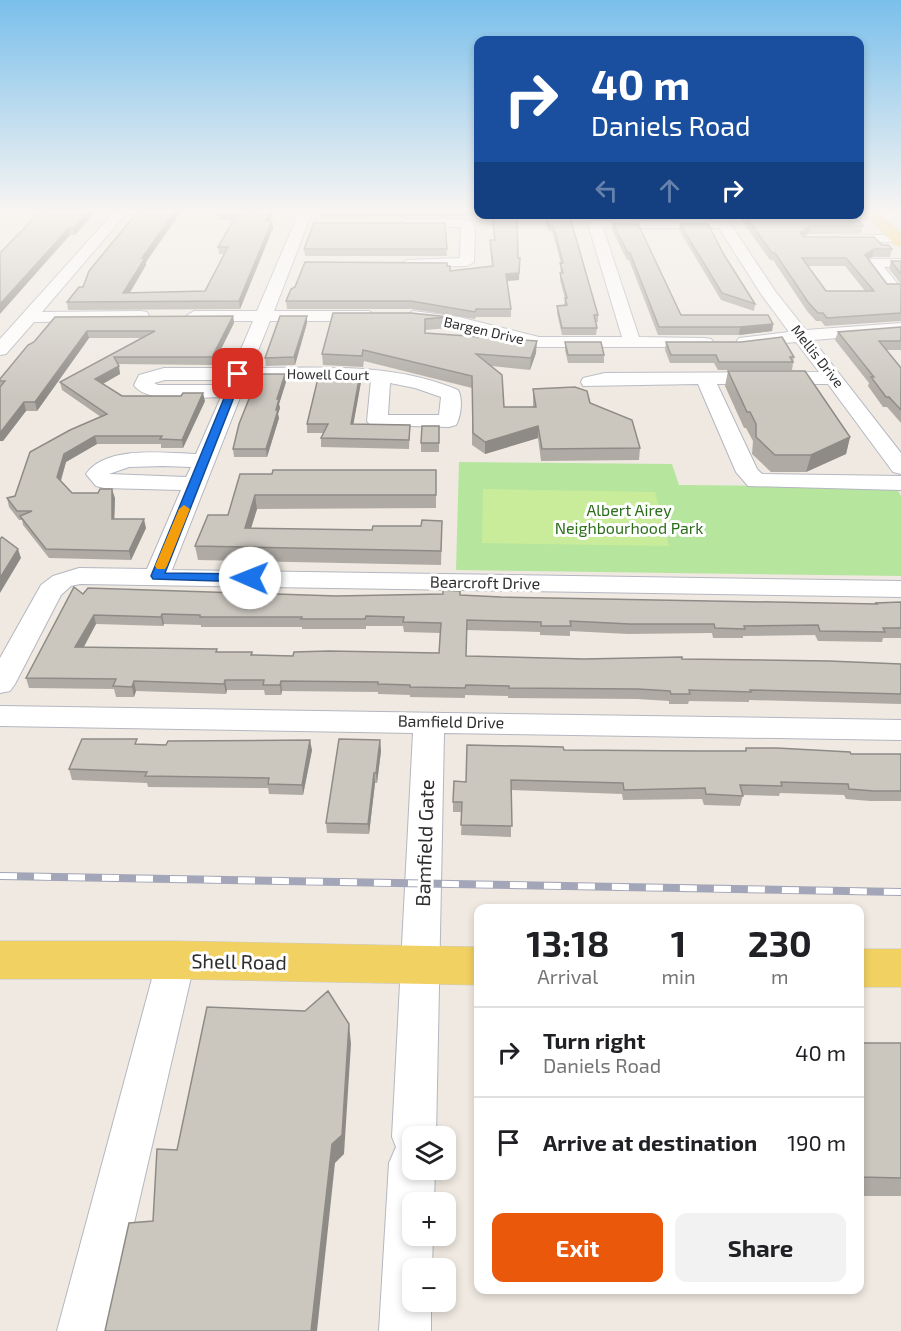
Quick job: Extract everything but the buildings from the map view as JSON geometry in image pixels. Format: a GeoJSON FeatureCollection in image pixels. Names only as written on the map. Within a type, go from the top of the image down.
{"type":"FeatureCollection","features":[{"type":"Feature","properties":{"kind":"main road","name":"Shell Road"},"geometry":{"type":"LineString","coordinates":[[0,960],[176,960],[474,966]]}},
{"type":"Feature","properties":{"kind":"main road"},"geometry":{"type":"LineString","coordinates":[[864,968],[901,968]]}},
{"type":"Feature","properties":{"kind":"street"},"geometry":{"type":"LineString","coordinates":[[0,350],[68,272]]}},
{"type":"Feature","properties":{"kind":"street"},"geometry":{"type":"LineString","coordinates":[[157,576],[263,316],[289,272]]}},
{"type":"Feature","properties":{"kind":"street"},"geometry":{"type":"LineString","coordinates":[[610,272],[632,342]]}},
{"type":"Feature","properties":{"kind":"street","name":"Mellis Drive"},"geometry":{"type":"LineString","coordinates":[[755,272],[769,294],[901,467]]}},
{"type":"Feature","properties":{"kind":"street"},"geometry":{"type":"LineString","coordinates":[[880,272],[893,288]]}},
{"type":"Feature","properties":{"kind":"street"},"geometry":{"type":"LineString","coordinates":[[29,317],[158,316]]}},
{"type":"Feature","properties":{"kind":"street","name":"Bargen Drive"},"geometry":{"type":"LineString","coordinates":[[182,316],[391,316],[459,322],[519,339],[539,342],[723,343],[866,329],[901,328]]}},
{"type":"Feature","properties":{"kind":"street","name":"Howell Court"},"geometry":{"type":"LineString","coordinates":[[235,382],[381,376]]}},
{"type":"Feature","properties":{"kind":"street"},"geometry":{"type":"LineString","coordinates":[[705,378],[747,472],[756,481],[901,483]]}},
{"type":"Feature","properties":{"kind":"street"},"geometry":{"type":"LineString","coordinates":[[590,382],[606,379],[835,378]]}},
{"type":"Feature","properties":{"kind":"street"},"geometry":{"type":"LineString","coordinates":[[194,484],[111,482],[99,478],[96,474],[102,467],[123,461],[204,461]]}},
{"type":"Feature","properties":{"kind":"street","name":"Bearcroft Drive"},"geometry":{"type":"LineString","coordinates":[[0,684],[50,591],[57,584],[70,578],[157,576],[901,589]]}},
{"type":"Feature","properties":{"kind":"street","name":"Bamfield Drive"},"geometry":{"type":"LineString","coordinates":[[0,716],[901,730]]}},
{"type":"Feature","properties":{"kind":"street","name":"Bamfield Gate"},"geometry":{"type":"LineString","coordinates":[[414,1126],[429,721]]}},
{"type":"Feature","properties":{"kind":"street"},"geometry":{"type":"LineString","coordinates":[[83,1331],[176,960]]}},
{"type":"Feature","properties":{"kind":"street"},"geometry":{"type":"LineString","coordinates":[[405,1331],[411,1180]]}},
{"type":"Feature","properties":{"kind":"green space","name":"Albert Airey Neighbourhood Park"},"geometry":{"type":"Polygon","coordinates":[[[459,462],[672,464],[679,485],[896,487],[901,496],[901,576],[456,570],[459,462]]]}},
{"type":"Feature","properties":{"kind":"green space"},"geometry":{"type":"Polygon","coordinates":[[[483,489],[655,492],[669,546],[482,543],[483,489]]]}},
{"type":"Feature","properties":{"kind":"railway"},"geometry":{"type":"LineString","coordinates":[[0,876],[901,892]]}},
{"type":"Feature","properties":{"kind":"slow traffic"},"geometry":{"type":"LineString","coordinates":[[161,566],[184,509]]}},
{"type":"Feature","properties":{"kind":"route"},"geometry":{"type":"LineString","coordinates":[[238,374],[157,576],[250,578]]}}]}
